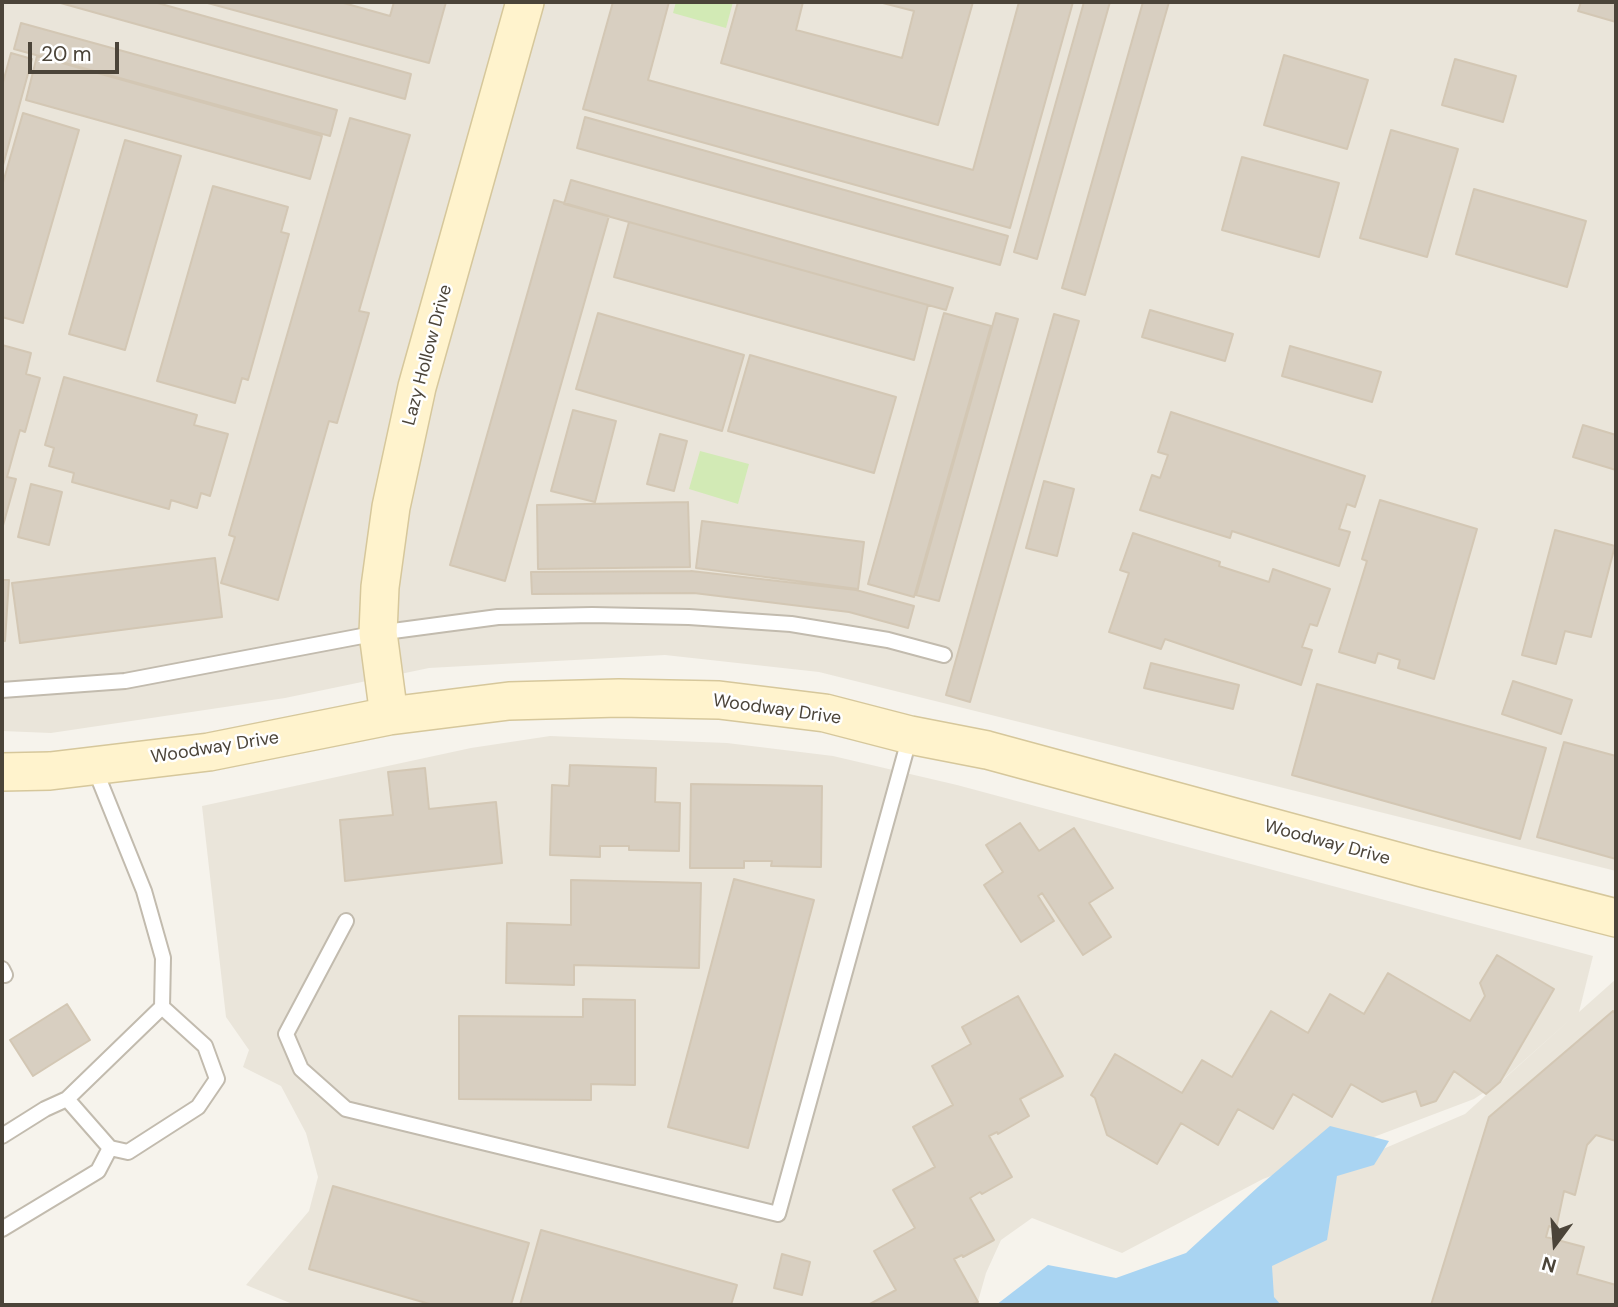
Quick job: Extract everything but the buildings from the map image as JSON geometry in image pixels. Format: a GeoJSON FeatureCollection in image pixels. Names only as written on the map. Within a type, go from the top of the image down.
{"type":"FeatureCollection","features":[{"type":"Feature","properties":{"kind":"street","name":"Lazy Hollow Drive"},"geometry":{"type":"LineString","coordinates":[[389,716],[378,633],[380,587],[391,507],[417,387],[525,2]]}},
{"type":"Feature","properties":{"kind":"street","name":"Woodway Drive"},"geometry":{"type":"LineString","coordinates":[[2,772],[50,771],[209,752],[389,716],[509,701],[619,698],[719,700],[825,713],[910,735],[987,750],[1616,918]]}},
{"type":"Feature","properties":{"kind":"lane"},"geometry":{"type":"LineString","coordinates":[[2,690],[125,681],[378,633],[498,617],[689,617],[792,624],[888,640],[944,655]]}},
{"type":"Feature","properties":{"kind":"lane"},"geometry":{"type":"LineString","coordinates":[[346,921],[286,1034],[301,1069],[346,1110],[778,1214],[910,735]]}},
{"type":"Feature","properties":{"kind":"lane"},"geometry":{"type":"LineString","coordinates":[[2,1136],[45,1109],[67,1099],[162,1007],[163,958],[144,891],[93,766]]}},
{"type":"Feature","properties":{"kind":"lane"},"geometry":{"type":"LineString","coordinates":[[67,1099],[110,1148],[128,1152],[198,1107],[218,1079],[205,1046],[162,1007]]}},
{"type":"Feature","properties":{"kind":"lane"},"geometry":{"type":"LineString","coordinates":[[2,1229],[98,1171],[110,1148]]}},
{"type":"Feature","properties":{"kind":"shaded area"},"geometry":{"type":"Polygon","coordinates":[[[2,2],[1616,2],[1616,871],[819,672],[665,655],[429,668],[285,698],[51,733],[2,731],[2,2]]]}},
{"type":"Feature","properties":{"kind":"shaded area"},"geometry":{"type":"Polygon","coordinates":[[[550,736],[727,743],[833,756],[957,785],[1593,956],[1579,1012],[1616,979],[1616,1305],[1241,1305],[1287,1190],[1465,1114],[1574,1016],[1500,1082],[1474,1099],[1263,1179],[1122,1253],[1032,1218],[1001,1240],[986,1273],[977,1305],[295,1305],[246,1285],[309,1211],[318,1177],[306,1133],[281,1086],[243,1067],[249,1050],[226,1017],[202,806],[471,748],[550,736]]]}},
{"type":"Feature","properties":{"kind":"green space"},"geometry":{"type":"Polygon","coordinates":[[[676,2],[733,2],[726,28],[673,13],[676,2]]]}},
{"type":"Feature","properties":{"kind":"green space"},"geometry":{"type":"Polygon","coordinates":[[[700,451],[749,464],[738,504],[689,489],[700,451]]]}},
{"type":"Feature","properties":{"kind":"water"},"geometry":{"type":"Polygon","coordinates":[[[1330,1126],[1389,1141],[1374,1165],[1337,1176],[1327,1240],[1272,1266],[1274,1297],[1281,1305],[996,1305],[1048,1265],[1116,1278],[1186,1253],[1330,1126]]]}}]}
